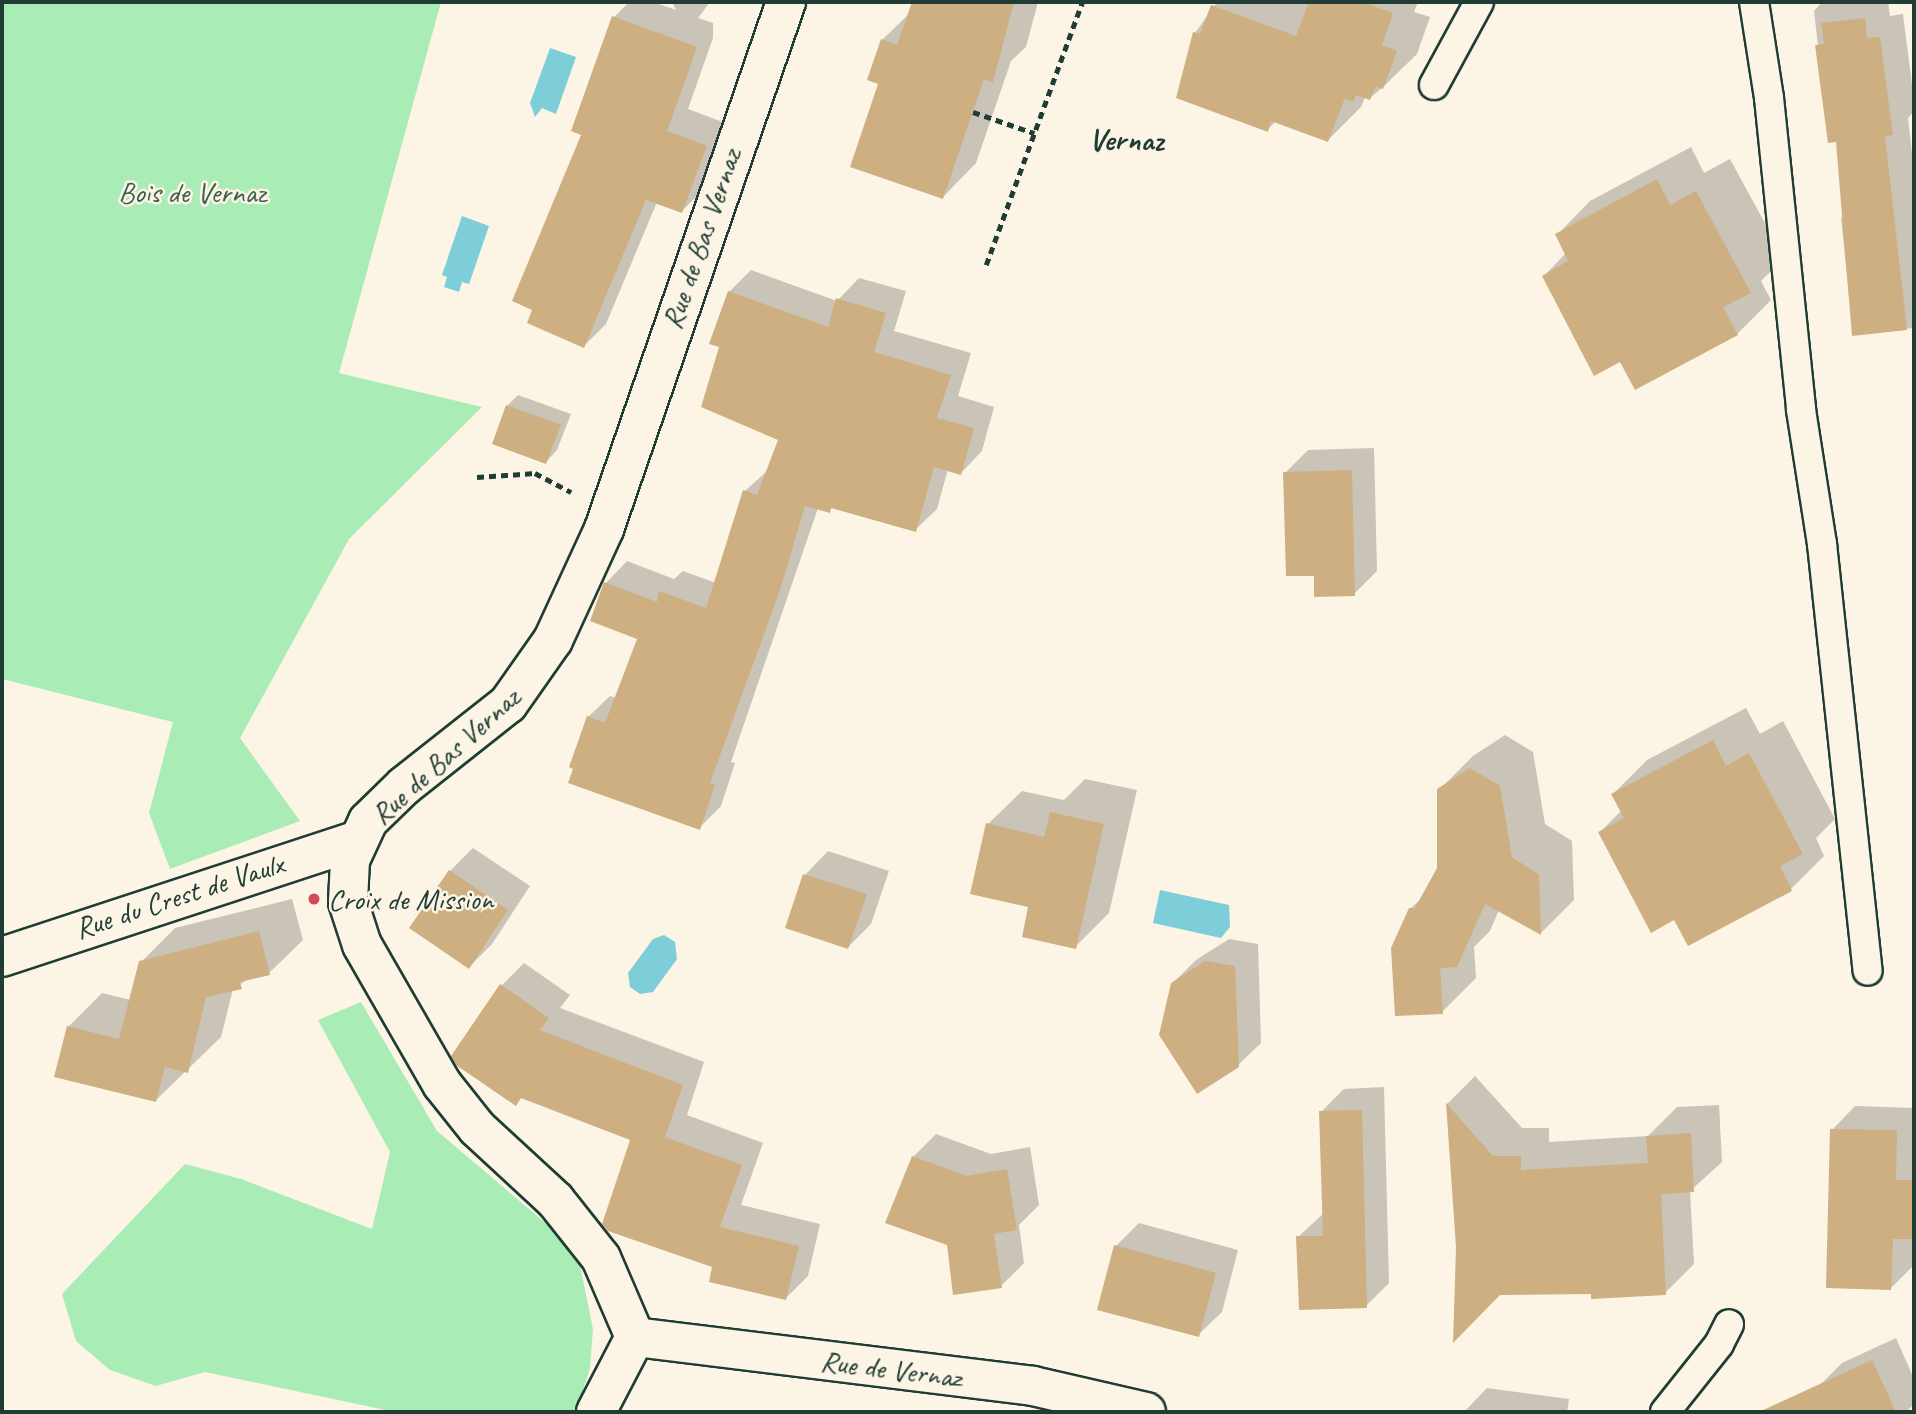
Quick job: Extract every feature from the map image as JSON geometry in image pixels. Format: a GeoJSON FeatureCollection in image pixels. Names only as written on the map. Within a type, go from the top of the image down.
{"type":"FeatureCollection","features":[{"type":"Feature","properties":{"kind":"street","name":"Rue de Bas Vernaz"},"geometry":{"type":"LineString","coordinates":[[635,1337],[601,1258],[555,1200],[477,1128],[442,1084],[362,945],[348,902],[350,860],[358,840],[384,804],[467,740],[529,681],[553,640],[609,511],[786,2]]}},
{"type":"Feature","properties":{"kind":"street","name":"Rue du Crest de Vaulx"},"geometry":{"type":"LineString","coordinates":[[2,957],[358,840]]}},
{"type":"Feature","properties":{"kind":"street"},"geometry":{"type":"LineString","coordinates":[[596,1412],[635,1337]]}},
{"type":"Feature","properties":{"kind":"street","name":"Rue de Vernaz"},"geometry":{"type":"LineString","coordinates":[[635,1337],[1033,1386],[1146,1412]]}},
{"type":"Feature","properties":{"kind":"lane"},"geometry":{"type":"LineString","coordinates":[[1434,85],[1479,2]]}},
{"type":"Feature","properties":{"kind":"lane"},"geometry":{"type":"LineString","coordinates":[[1754,2],[1769,98],[1801,410],[1822,544],[1868,971]]}},
{"type":"Feature","properties":{"kind":"lane"},"geometry":{"type":"LineString","coordinates":[[1665,1412],[1719,1344],[1729,1324]]}},
{"type":"Feature","properties":{"kind":"path"},"geometry":{"type":"LineString","coordinates":[[986,265],[1082,2]]}},
{"type":"Feature","properties":{"kind":"path"},"geometry":{"type":"LineString","coordinates":[[973,112],[1034,134]]}},
{"type":"Feature","properties":{"kind":"path"},"geometry":{"type":"LineString","coordinates":[[477,477],[534,473],[609,511]]}},
{"type":"Feature","properties":{"kind":"green space","name":"Bois de Vernaz"},"geometry":{"type":"Polygon","coordinates":[[[2,2],[441,2],[339,373],[482,407],[349,539],[240,738],[300,821],[170,869],[149,813],[173,722],[2,679],[2,2]]]}},
{"type":"Feature","properties":{"kind":"green space"},"geometry":{"type":"Polygon","coordinates":[[[361,1002],[437,1131],[555,1231],[580,1265],[593,1329],[590,1368],[576,1412],[395,1412],[205,1372],[156,1386],[110,1370],[76,1341],[62,1294],[185,1164],[241,1179],[372,1229],[390,1152],[318,1020],[361,1002]]]}},
{"type":"Feature","properties":{"kind":"water"},"geometry":{"type":"Polygon","coordinates":[[[550,48],[576,57],[556,114],[542,108],[535,117],[530,103],[550,48]]]}},
{"type":"Feature","properties":{"kind":"water"},"geometry":{"type":"Polygon","coordinates":[[[462,216],[489,226],[469,284],[462,282],[459,292],[444,287],[447,277],[442,275],[462,216]]]}},
{"type":"Feature","properties":{"kind":"water"},"geometry":{"type":"Polygon","coordinates":[[[1160,890],[1229,905],[1230,927],[1221,938],[1153,923],[1160,890]]]}},
{"type":"Feature","properties":{"kind":"water"},"geometry":{"type":"Polygon","coordinates":[[[664,935],[675,942],[677,959],[653,992],[640,994],[630,987],[628,973],[653,939],[664,935]]]}},
{"type":"Feature","properties":{"kind":"building"},"geometry":{"type":"Polygon","coordinates":[[[912,2],[1014,2],[993,82],[984,79],[943,199],[850,167],[878,84],[867,80],[881,39],[897,45],[912,2]]]}},
{"type":"Feature","properties":{"kind":"building"},"geometry":{"type":"Polygon","coordinates":[[[1309,2],[1362,2],[1393,13],[1382,45],[1397,51],[1383,89],[1376,86],[1370,100],[1356,95],[1353,102],[1345,98],[1328,142],[1271,121],[1268,132],[1176,98],[1193,32],[1200,34],[1211,5],[1296,36],[1309,2]]]}},
{"type":"Feature","properties":{"kind":"building"},"geometry":{"type":"Polygon","coordinates":[[[612,16],[697,47],[667,131],[707,146],[682,213],[646,200],[584,348],[527,323],[532,310],[512,301],[581,135],[571,131],[612,16]]]}},
{"type":"Feature","properties":{"kind":"building"},"geometry":{"type":"Polygon","coordinates":[[[1865,18],[1867,38],[1880,37],[1893,135],[1885,136],[1907,330],[1852,336],[1836,142],[1828,143],[1815,45],[1824,44],[1821,23],[1865,18]]]}},
{"type":"Feature","properties":{"kind":"building"},"geometry":{"type":"Polygon","coordinates":[[[1657,179],[1670,205],[1696,191],[1751,293],[1723,307],[1738,335],[1635,390],[1620,362],[1594,376],[1542,276],[1568,261],[1555,234],[1657,179]]]}},
{"type":"Feature","properties":{"kind":"building"},"geometry":{"type":"Polygon","coordinates":[[[728,291],[828,327],[836,298],[886,313],[874,352],[951,375],[937,418],[974,428],[961,475],[934,467],[916,532],[831,508],[830,513],[805,506],[780,590],[710,783],[715,785],[700,830],[568,783],[573,769],[569,767],[587,716],[605,723],[637,639],[590,621],[604,582],[657,602],[659,591],[706,608],[743,490],[757,495],[778,440],[701,407],[719,347],[709,344],[728,291]]]}},
{"type":"Feature","properties":{"kind":"building"},"geometry":{"type":"Polygon","coordinates":[[[506,405],[561,425],[546,464],[492,444],[506,405]]]}},
{"type":"Feature","properties":{"kind":"building"},"geometry":{"type":"Polygon","coordinates":[[[1352,470],[1355,596],[1314,597],[1314,576],[1286,576],[1283,472],[1352,470]]]}},
{"type":"Feature","properties":{"kind":"building"},"geometry":{"type":"Polygon","coordinates":[[[1713,740],[1726,766],[1749,753],[1803,854],[1780,866],[1792,891],[1688,946],[1674,920],[1651,933],[1598,832],[1624,818],[1611,794],[1713,740]]]}},
{"type":"Feature","properties":{"kind":"building"},"geometry":{"type":"Polygon","coordinates":[[[1470,768],[1500,786],[1512,857],[1539,875],[1541,935],[1485,904],[1457,967],[1440,968],[1443,1014],[1395,1016],[1391,948],[1409,908],[1415,908],[1437,868],[1437,789],[1470,768]]]}},
{"type":"Feature","properties":{"kind":"building"},"geometry":{"type":"Polygon","coordinates":[[[1050,812],[1104,824],[1076,949],[1022,937],[1028,907],[970,894],[986,823],[1044,837],[1050,812]]]}},
{"type":"Feature","properties":{"kind":"building"},"geometry":{"type":"Polygon","coordinates":[[[449,870],[508,910],[469,969],[409,928],[449,870]]]}},
{"type":"Feature","properties":{"kind":"building"},"geometry":{"type":"Polygon","coordinates":[[[803,874],[867,894],[848,949],[785,928],[803,874]]]}},
{"type":"Feature","properties":{"kind":"building"},"geometry":{"type":"Polygon","coordinates":[[[259,931],[270,975],[240,982],[242,989],[206,997],[188,1073],[165,1067],[156,1102],[54,1077],[67,1026],[119,1039],[139,961],[259,931]]]}},
{"type":"Feature","properties":{"kind":"building"},"geometry":{"type":"Polygon","coordinates":[[[1205,961],[1235,966],[1239,1067],[1197,1094],[1159,1035],[1171,983],[1205,961]]]}},
{"type":"Feature","properties":{"kind":"building"},"geometry":{"type":"Polygon","coordinates":[[[500,984],[549,1018],[540,1030],[683,1085],[665,1137],[742,1165],[720,1227],[799,1246],[786,1300],[709,1282],[712,1267],[608,1231],[602,1224],[630,1140],[521,1098],[516,1106],[456,1065],[451,1056],[500,984]]]}},
{"type":"Feature","properties":{"kind":"building"},"geometry":{"type":"Polygon","coordinates":[[[1446,1103],[1493,1156],[1521,1156],[1521,1170],[1648,1163],[1646,1136],[1691,1133],[1694,1192],[1661,1194],[1666,1295],[1591,1299],[1591,1294],[1500,1295],[1453,1343],[1456,1247],[1446,1103]]]}},
{"type":"Feature","properties":{"kind":"building"},"geometry":{"type":"Polygon","coordinates":[[[1362,1110],[1367,1308],[1299,1310],[1296,1236],[1323,1236],[1319,1111],[1362,1110]]]}},
{"type":"Feature","properties":{"kind":"building"},"geometry":{"type":"Polygon","coordinates":[[[1830,1129],[1897,1130],[1896,1180],[1914,1180],[1914,1239],[1893,1239],[1891,1290],[1826,1288],[1830,1129]]]}},
{"type":"Feature","properties":{"kind":"building"},"geometry":{"type":"Polygon","coordinates":[[[912,1156],[967,1176],[1007,1169],[1017,1230],[994,1234],[1002,1288],[953,1295],[947,1245],[885,1223],[912,1156]]]}},
{"type":"Feature","properties":{"kind":"building"},"geometry":{"type":"Polygon","coordinates":[[[1114,1245],[1216,1273],[1199,1337],[1097,1310],[1114,1245]]]}},
{"type":"Feature","properties":{"kind":"building"},"geometry":{"type":"Polygon","coordinates":[[[1872,1360],[1896,1412],[1759,1412],[1872,1360]]]}},
{"type":"Feature","properties":{"kind":"place","name":"Croix de Mission"},"geometry":{"type":"Point","coordinates":[314,899]}},
{"type":"Feature","properties":{"kind":"district","name":"Vernaz"},"geometry":{"type":"Point","coordinates":[1126,140]}}]}
